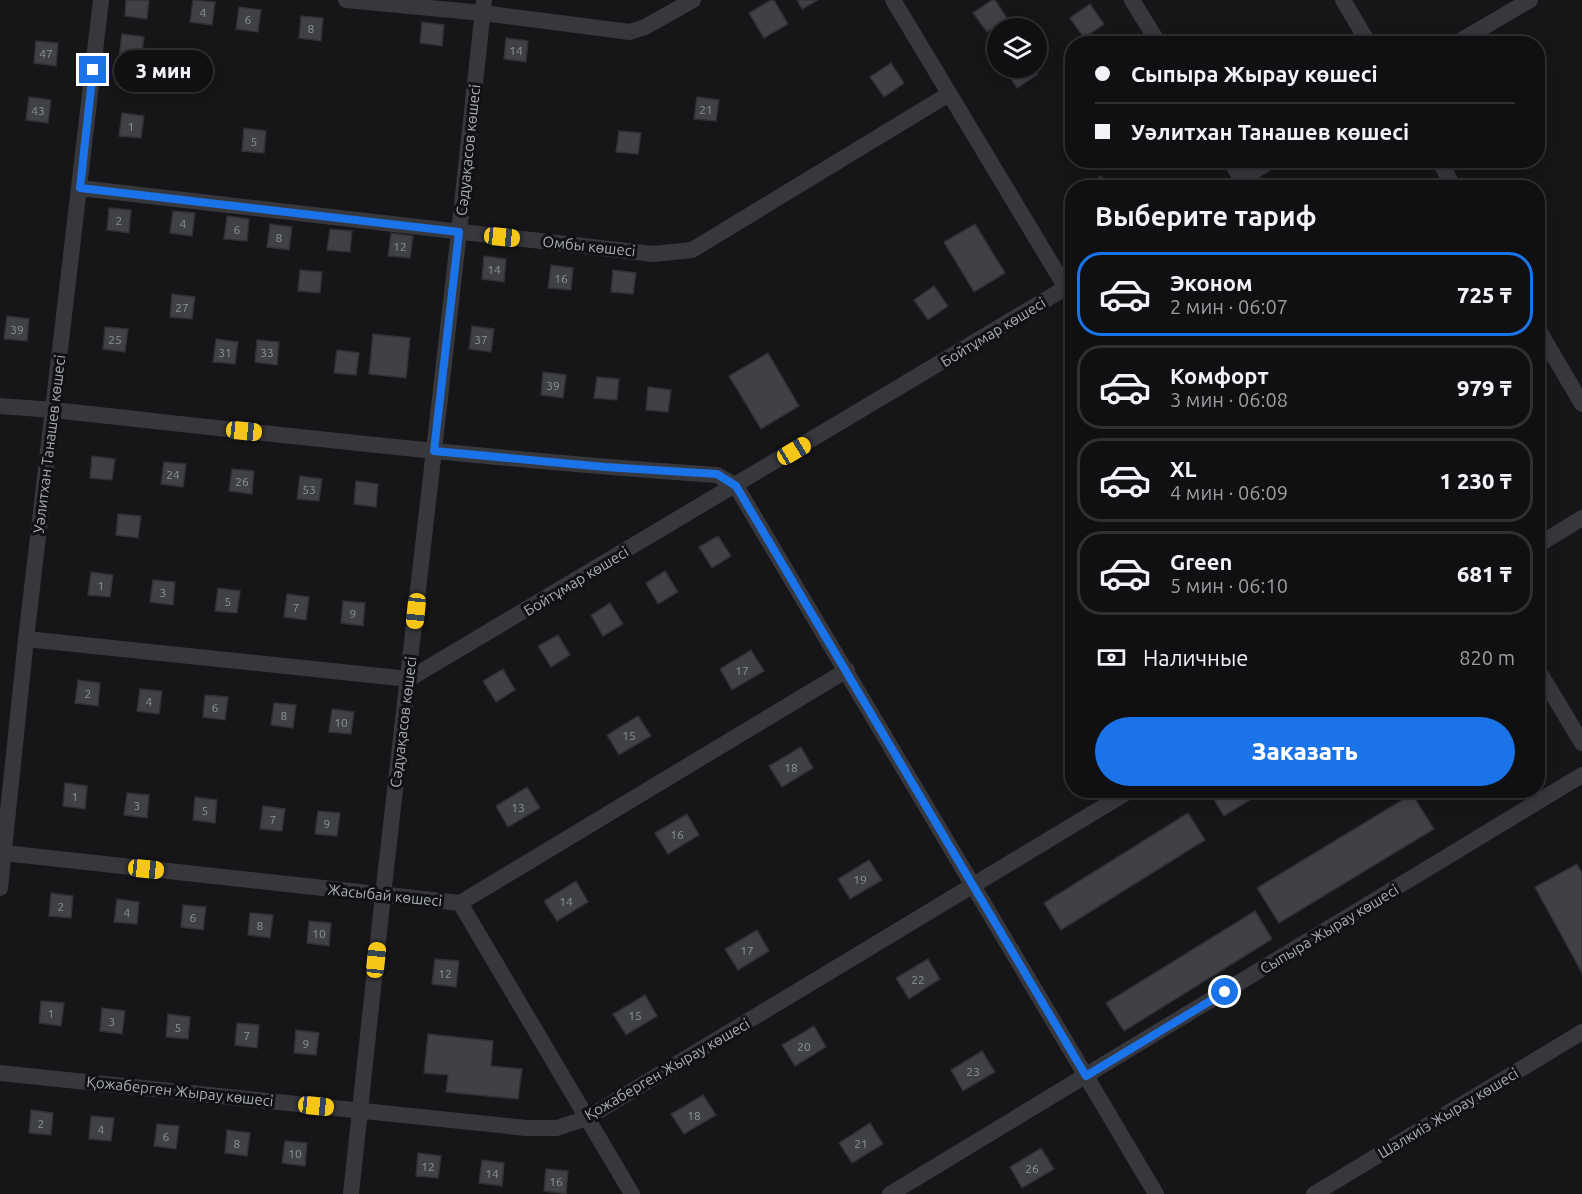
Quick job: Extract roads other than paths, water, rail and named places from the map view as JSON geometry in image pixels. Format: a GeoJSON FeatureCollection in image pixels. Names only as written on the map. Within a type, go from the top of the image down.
{"type":"FeatureCollection","features":[{"type":"Feature","properties":{"kind":"street","name":"Уәлитхан Танашев көшесі"},"geometry":{"type":"LineString","coordinates":[[0,888],[26,639],[101,0]]}},
{"type":"Feature","properties":{"kind":"street"},"geometry":{"type":"LineString","coordinates":[[346,0],[483,7],[630,32],[645,27],[693,0]]}},
{"type":"Feature","properties":{"kind":"street"},"geometry":{"type":"LineString","coordinates":[[893,0],[1065,280]]}},
{"type":"Feature","properties":{"kind":"street"},"geometry":{"type":"LineString","coordinates":[[1132,0],[1154,36]]}},
{"type":"Feature","properties":{"kind":"street"},"geometry":{"type":"LineString","coordinates":[[1342,0],[1364,36]]}},
{"type":"Feature","properties":{"kind":"street"},"geometry":{"type":"LineString","coordinates":[[1469,36],[1530,0]]}},
{"type":"Feature","properties":{"kind":"street","name":"Сәдуақасов көшесі"},"geometry":{"type":"LineString","coordinates":[[351,1194],[483,7]]}},
{"type":"Feature","properties":{"kind":"street","name":"Омбы көшесі"},"geometry":{"type":"LineString","coordinates":[[80,188],[653,254],[692,250],[949,94]]}},
{"type":"Feature","properties":{"kind":"street"},"geometry":{"type":"LineString","coordinates":[[1246,180],[1261,168]]}},
{"type":"Feature","properties":{"kind":"street","name":"Бойтұмар көшесі"},"geometry":{"type":"LineString","coordinates":[[408,679],[1065,288]]}},
{"type":"Feature","properties":{"kind":"street"},"geometry":{"type":"LineString","coordinates":[[1545,341],[1582,404]]}},
{"type":"Feature","properties":{"kind":"street"},"geometry":{"type":"LineString","coordinates":[[0,406],[434,451],[605,467],[717,474],[736,486],[1156,1194]]}},
{"type":"Feature","properties":{"kind":"street"},"geometry":{"type":"LineString","coordinates":[[1545,540],[1582,518]]}},
{"type":"Feature","properties":{"kind":"street"},"geometry":{"type":"LineString","coordinates":[[26,639],[408,679]]}},
{"type":"Feature","properties":{"kind":"street","name":"Жасыбай көшесі"},"geometry":{"type":"LineString","coordinates":[[4,853],[460,903],[846,670]]}},
{"type":"Feature","properties":{"kind":"street"},"geometry":{"type":"LineString","coordinates":[[1545,682],[1582,743]]}},
{"type":"Feature","properties":{"kind":"street","name":"Сыпыра Жырау көшесі"},"geometry":{"type":"LineString","coordinates":[[1545,797],[1582,775]]}},
{"type":"Feature","properties":{"kind":"street","name":"Қожаберген Жырау көшесі"},"geometry":{"type":"LineString","coordinates":[[0,1072],[526,1128],[557,1128],[587,1118],[1118,798]]}},
{"type":"Feature","properties":{"kind":"street","name":"Сыпыра Жырау көшесі"},"geometry":{"type":"LineString","coordinates":[[890,1194],[1544,798]]}},
{"type":"Feature","properties":{"kind":"street"},"geometry":{"type":"LineString","coordinates":[[460,903],[632,1194]]}},
{"type":"Feature","properties":{"kind":"street","name":"Шалкиіз Жырау көшесі"},"geometry":{"type":"LineString","coordinates":[[1314,1194],[1582,1032]]}}]}
